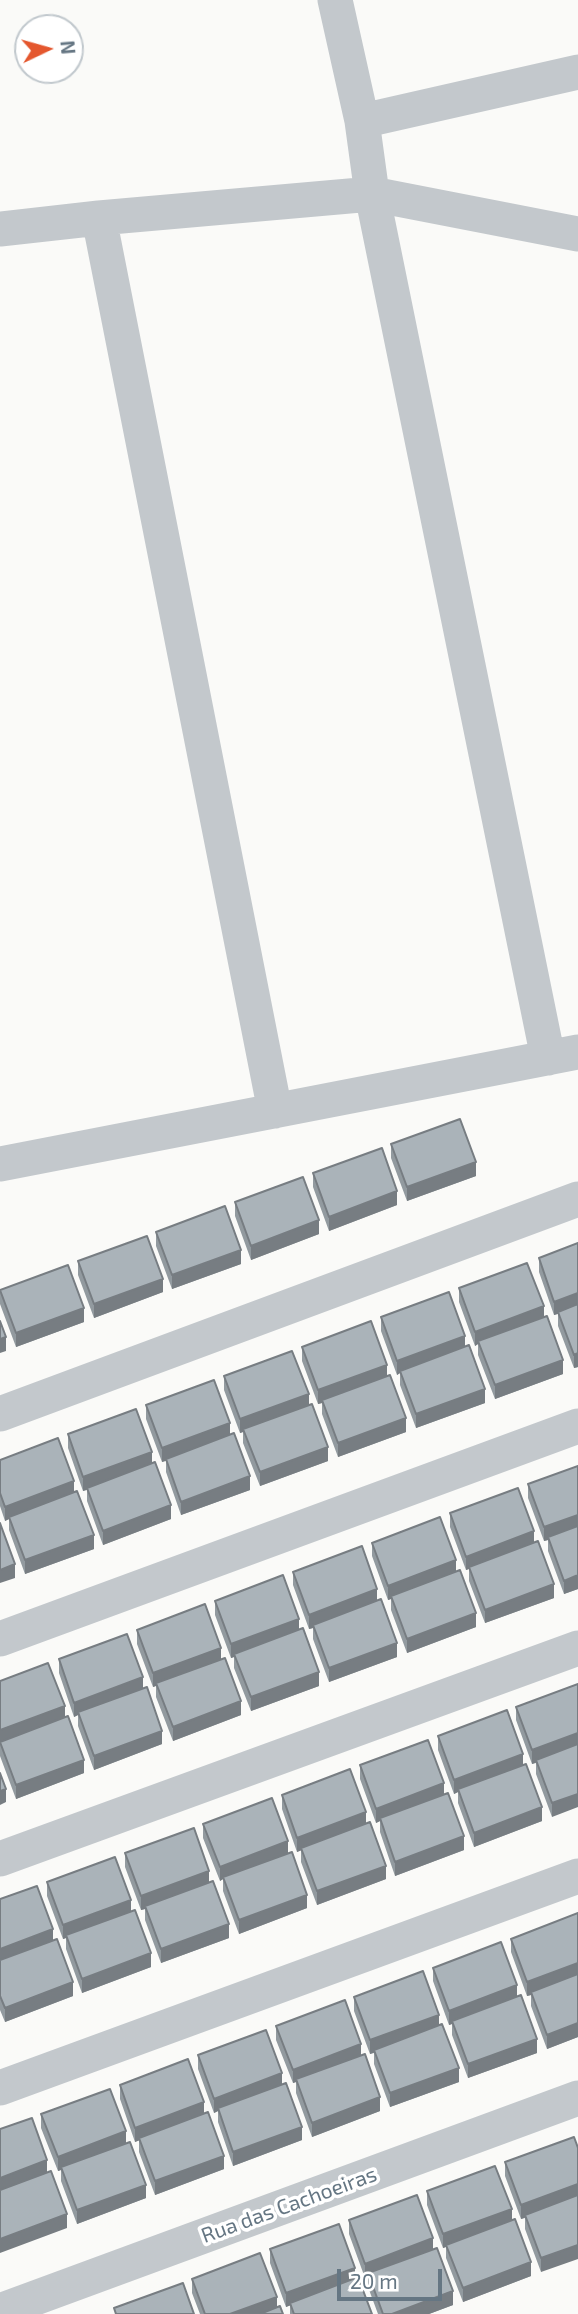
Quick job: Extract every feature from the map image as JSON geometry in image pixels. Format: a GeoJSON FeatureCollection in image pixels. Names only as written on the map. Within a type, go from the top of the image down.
{"type":"FeatureCollection","features":[{"type":"Feature","properties":{"kind":"street"},"geometry":{"type":"LineString","coordinates":[[1,1156],[275,1111],[563,1055],[372,194],[362,121],[335,0]]}},
{"type":"Feature","properties":{"kind":"street"},"geometry":{"type":"LineString","coordinates":[[362,121],[578,72]]}},
{"type":"Feature","properties":{"kind":"street"},"geometry":{"type":"LineString","coordinates":[[0,229],[372,194],[578,234]]}},
{"type":"Feature","properties":{"kind":"street"},"geometry":{"type":"LineString","coordinates":[[99,218],[275,1111]]}},
{"type":"Feature","properties":{"kind":"street"},"geometry":{"type":"LineString","coordinates":[[0,1414],[578,1199]]}},
{"type":"Feature","properties":{"kind":"street"},"geometry":{"type":"LineString","coordinates":[[0,1639],[578,1426]]}},
{"type":"Feature","properties":{"kind":"street"},"geometry":{"type":"LineString","coordinates":[[0,1858],[578,1648]]}},
{"type":"Feature","properties":{"kind":"street"},"geometry":{"type":"LineString","coordinates":[[0,2088],[578,1876]]}},
{"type":"Feature","properties":{"kind":"street","name":"Rua das Cachoeiras"},"geometry":{"type":"LineString","coordinates":[[0,2311],[578,2098]]}},
{"type":"Feature","properties":{"kind":"building"},"geometry":{"type":"Polygon","coordinates":[[[460,1119],[476,1162],[407,1187],[391,1144],[460,1119]]]}},
{"type":"Feature","properties":{"kind":"building"},"geometry":{"type":"Polygon","coordinates":[[[382,1148],[397,1191],[329,1217],[313,1173],[382,1148]]]}},
{"type":"Feature","properties":{"kind":"building"},"geometry":{"type":"Polygon","coordinates":[[[303,1177],[319,1220],[251,1246],[235,1202],[303,1177]]]}},
{"type":"Feature","properties":{"kind":"building"},"geometry":{"type":"Polygon","coordinates":[[[225,1206],[241,1250],[172,1275],[156,1232],[225,1206]]]}},
{"type":"Feature","properties":{"kind":"building"},"geometry":{"type":"Polygon","coordinates":[[[147,1236],[163,1279],[94,1304],[78,1261],[147,1236]]]}},
{"type":"Feature","properties":{"kind":"building"},"geometry":{"type":"Polygon","coordinates":[[[578,1243],[578,1293],[554,1302],[539,1258],[578,1243]]]}},
{"type":"Feature","properties":{"kind":"building"},"geometry":{"type":"Polygon","coordinates":[[[527,1263],[544,1306],[475,1332],[459,1288],[527,1263]]]}},
{"type":"Feature","properties":{"kind":"building"},"geometry":{"type":"Polygon","coordinates":[[[68,1265],[84,1308],[16,1333],[0,1290],[68,1265]]]}},
{"type":"Feature","properties":{"kind":"building"},"geometry":{"type":"Polygon","coordinates":[[[449,1292],[465,1336],[397,1361],[381,1317],[449,1292]]]}},
{"type":"Feature","properties":{"kind":"building"},"geometry":{"type":"Polygon","coordinates":[[[578,1304],[578,1353],[574,1355],[558,1312],[578,1304]]]}},
{"type":"Feature","properties":{"kind":"building"},"geometry":{"type":"Polygon","coordinates":[[[547,1316],[563,1360],[495,1385],[478,1341],[547,1316]]]}},
{"type":"Feature","properties":{"kind":"building"},"geometry":{"type":"Polygon","coordinates":[[[0,1321],[6,1337],[0,1339],[0,1321]]]}},
{"type":"Feature","properties":{"kind":"building"},"geometry":{"type":"Polygon","coordinates":[[[371,1321],[387,1365],[318,1390],[302,1347],[371,1321]]]}},
{"type":"Feature","properties":{"kind":"building"},"geometry":{"type":"Polygon","coordinates":[[[469,1345],[485,1389],[416,1414],[400,1371],[469,1345]]]}},
{"type":"Feature","properties":{"kind":"building"},"geometry":{"type":"Polygon","coordinates":[[[292,1351],[309,1394],[240,1419],[224,1376],[292,1351]]]}},
{"type":"Feature","properties":{"kind":"building"},"geometry":{"type":"Polygon","coordinates":[[[390,1375],[406,1418],[338,1443],[322,1400],[390,1375]]]}},
{"type":"Feature","properties":{"kind":"building"},"geometry":{"type":"Polygon","coordinates":[[[214,1380],[230,1423],[162,1448],[146,1405],[214,1380]]]}},
{"type":"Feature","properties":{"kind":"building"},"geometry":{"type":"Polygon","coordinates":[[[312,1404],[328,1447],[260,1472],[243,1429],[312,1404]]]}},
{"type":"Feature","properties":{"kind":"building"},"geometry":{"type":"Polygon","coordinates":[[[136,1409],[152,1452],[83,1477],[68,1434],[136,1409]]]}},
{"type":"Feature","properties":{"kind":"building"},"geometry":{"type":"Polygon","coordinates":[[[234,1433],[250,1476],[181,1502],[166,1459],[234,1433]]]}},
{"type":"Feature","properties":{"kind":"building"},"geometry":{"type":"Polygon","coordinates":[[[58,1438],[74,1481],[5,1507],[0,1493],[0,1460],[58,1438]]]}},
{"type":"Feature","properties":{"kind":"building"},"geometry":{"type":"Polygon","coordinates":[[[155,1462],[171,1505],[103,1531],[87,1488],[155,1462]]]}},
{"type":"Feature","properties":{"kind":"building"},"geometry":{"type":"Polygon","coordinates":[[[578,1466],[578,1515],[544,1527],[528,1484],[578,1466]]]}},
{"type":"Feature","properties":{"kind":"building"},"geometry":{"type":"Polygon","coordinates":[[[518,1488],[534,1531],[466,1557],[450,1513],[518,1488]]]}},
{"type":"Feature","properties":{"kind":"building"},"geometry":{"type":"Polygon","coordinates":[[[77,1491],[94,1535],[25,1560],[9,1517],[77,1491]]]}},
{"type":"Feature","properties":{"kind":"building"},"geometry":{"type":"Polygon","coordinates":[[[440,1517],[456,1560],[388,1586],[372,1543],[440,1517]]]}},
{"type":"Feature","properties":{"kind":"building"},"geometry":{"type":"Polygon","coordinates":[[[0,1523],[15,1564],[0,1570],[0,1523]]]}},
{"type":"Feature","properties":{"kind":"building"},"geometry":{"type":"Polygon","coordinates":[[[578,1526],[578,1575],[564,1581],[548,1537],[578,1526]]]}},
{"type":"Feature","properties":{"kind":"building"},"geometry":{"type":"Polygon","coordinates":[[[538,1541],[554,1584],[485,1610],[469,1567],[538,1541]]]}},
{"type":"Feature","properties":{"kind":"building"},"geometry":{"type":"Polygon","coordinates":[[[362,1546],[377,1589],[309,1615],[293,1572],[362,1546]]]}},
{"type":"Feature","properties":{"kind":"building"},"geometry":{"type":"Polygon","coordinates":[[[460,1570],[476,1613],[407,1639],[391,1596],[460,1570]]]}},
{"type":"Feature","properties":{"kind":"building"},"geometry":{"type":"Polygon","coordinates":[[[283,1575],[299,1619],[231,1644],[215,1601],[283,1575]]]}},
{"type":"Feature","properties":{"kind":"building"},"geometry":{"type":"Polygon","coordinates":[[[381,1599],[397,1643],[329,1668],[313,1625],[381,1599]]]}},
{"type":"Feature","properties":{"kind":"building"},"geometry":{"type":"Polygon","coordinates":[[[205,1604],[221,1648],[153,1673],[137,1630],[205,1604]]]}},
{"type":"Feature","properties":{"kind":"building"},"geometry":{"type":"Polygon","coordinates":[[[303,1628],[319,1672],[251,1697],[234,1654],[303,1628]]]}},
{"type":"Feature","properties":{"kind":"building"},"geometry":{"type":"Polygon","coordinates":[[[127,1634],[143,1677],[74,1703],[59,1659],[127,1634]]]}},
{"type":"Feature","properties":{"kind":"building"},"geometry":{"type":"Polygon","coordinates":[[[225,1658],[241,1701],[173,1727],[156,1683],[225,1658]]]}},
{"type":"Feature","properties":{"kind":"building"},"geometry":{"type":"Polygon","coordinates":[[[48,1663],[65,1706],[0,1730],[0,1681],[48,1663]]]}},
{"type":"Feature","properties":{"kind":"building"},"geometry":{"type":"Polygon","coordinates":[[[578,1684],[578,1733],[532,1750],[516,1707],[578,1684]]]}},
{"type":"Feature","properties":{"kind":"building"},"geometry":{"type":"Polygon","coordinates":[[[147,1687],[162,1731],[94,1756],[78,1712],[147,1687]]]}},
{"type":"Feature","properties":{"kind":"building"},"geometry":{"type":"Polygon","coordinates":[[[507,1710],[523,1754],[454,1780],[438,1736],[507,1710]]]}},
{"type":"Feature","properties":{"kind":"building"},"geometry":{"type":"Polygon","coordinates":[[[68,1716],[84,1760],[16,1785],[0,1742],[68,1716]]]}},
{"type":"Feature","properties":{"kind":"building"},"geometry":{"type":"Polygon","coordinates":[[[428,1740],[444,1783],[376,1809],[360,1765],[428,1740]]]}},
{"type":"Feature","properties":{"kind":"building"},"geometry":{"type":"Polygon","coordinates":[[[578,1744],[578,1794],[552,1803],[536,1760],[578,1744]]]}},
{"type":"Feature","properties":{"kind":"building"},"geometry":{"type":"Polygon","coordinates":[[[526,1764],[542,1807],[474,1833],[458,1789],[526,1764]]]}},
{"type":"Feature","properties":{"kind":"building"},"geometry":{"type":"Polygon","coordinates":[[[350,1769],[366,1812],[297,1838],[282,1795],[350,1769]]]}},
{"type":"Feature","properties":{"kind":"building"},"geometry":{"type":"Polygon","coordinates":[[[0,1773],[6,1789],[0,1791],[0,1773]]]}},
{"type":"Feature","properties":{"kind":"building"},"geometry":{"type":"Polygon","coordinates":[[[448,1793],[464,1836],[395,1862],[380,1818],[448,1793]]]}},
{"type":"Feature","properties":{"kind":"building"},"geometry":{"type":"Polygon","coordinates":[[[272,1798],[288,1841],[220,1867],[203,1824],[272,1798]]]}},
{"type":"Feature","properties":{"kind":"building"},"geometry":{"type":"Polygon","coordinates":[[[370,1822],[386,1866],[317,1891],[301,1848],[370,1822]]]}},
{"type":"Feature","properties":{"kind":"building"},"geometry":{"type":"Polygon","coordinates":[[[194,1828],[209,1871],[141,1896],[125,1853],[194,1828]]]}},
{"type":"Feature","properties":{"kind":"building"},"geometry":{"type":"Polygon","coordinates":[[[292,1852],[307,1895],[239,1920],[223,1877],[292,1852]]]}},
{"type":"Feature","properties":{"kind":"building"},"geometry":{"type":"Polygon","coordinates":[[[115,1857],[131,1900],[63,1925],[47,1882],[115,1857]]]}},
{"type":"Feature","properties":{"kind":"building"},"geometry":{"type":"Polygon","coordinates":[[[213,1881],[229,1924],[161,1949],[145,1906],[213,1881]]]}},
{"type":"Feature","properties":{"kind":"building"},"geometry":{"type":"Polygon","coordinates":[[[37,1886],[53,1929],[0,1949],[0,1899],[37,1886]]]}},
{"type":"Feature","properties":{"kind":"building"},"geometry":{"type":"Polygon","coordinates":[[[135,1910],[151,1953],[82,1979],[66,1935],[135,1910]]]}},
{"type":"Feature","properties":{"kind":"building"},"geometry":{"type":"Polygon","coordinates":[[[578,1913],[578,1963],[527,1982],[511,1939],[578,1913]]]}},
{"type":"Feature","properties":{"kind":"building"},"geometry":{"type":"Polygon","coordinates":[[[57,1939],[73,1982],[5,2008],[0,1996],[0,1960],[57,1939]]]}},
{"type":"Feature","properties":{"kind":"building"},"geometry":{"type":"Polygon","coordinates":[[[501,1942],[517,1985],[449,2011],[433,1968],[501,1942]]]}},
{"type":"Feature","properties":{"kind":"building"},"geometry":{"type":"Polygon","coordinates":[[[423,1971],[439,2015],[370,2040],[354,1997],[423,1971]]]}},
{"type":"Feature","properties":{"kind":"building"},"geometry":{"type":"Polygon","coordinates":[[[578,1974],[578,2023],[547,2035],[531,1992],[578,1974]]]}},
{"type":"Feature","properties":{"kind":"building"},"geometry":{"type":"Polygon","coordinates":[[[521,1995],[537,2039],[468,2064],[452,2021],[521,1995]]]}},
{"type":"Feature","properties":{"kind":"building"},"geometry":{"type":"Polygon","coordinates":[[[345,2000],[361,2044],[293,2070],[276,2026],[345,2000]]]}},
{"type":"Feature","properties":{"kind":"building"},"geometry":{"type":"Polygon","coordinates":[[[442,2024],[459,2068],[390,2093],[374,2050],[442,2024]]]}},
{"type":"Feature","properties":{"kind":"building"},"geometry":{"type":"Polygon","coordinates":[[[266,2030],[282,2073],[214,2099],[198,2055],[266,2030]]]}},
{"type":"Feature","properties":{"kind":"building"},"geometry":{"type":"Polygon","coordinates":[[[365,2054],[380,2097],[312,2123],[296,2079],[365,2054]]]}},
{"type":"Feature","properties":{"kind":"building"},"geometry":{"type":"Polygon","coordinates":[[[188,2059],[204,2102],[135,2128],[120,2085],[188,2059]]]}},
{"type":"Feature","properties":{"kind":"building"},"geometry":{"type":"Polygon","coordinates":[[[286,2083],[302,2127],[233,2152],[218,2108],[286,2083]]]}},
{"type":"Feature","properties":{"kind":"building"},"geometry":{"type":"Polygon","coordinates":[[[110,2089],[126,2131],[58,2157],[41,2114],[110,2089]]]}},
{"type":"Feature","properties":{"kind":"building"},"geometry":{"type":"Polygon","coordinates":[[[208,2112],[224,2156],[155,2181],[139,2138],[208,2112]]]}},
{"type":"Feature","properties":{"kind":"building"},"geometry":{"type":"Polygon","coordinates":[[[32,2118],[47,2160],[0,2178],[0,2129],[32,2118]]]}},
{"type":"Feature","properties":{"kind":"building"},"geometry":{"type":"Polygon","coordinates":[[[574,2137],[578,2148],[578,2184],[521,2205],[505,2162],[574,2137]]]}},
{"type":"Feature","properties":{"kind":"building"},"geometry":{"type":"Polygon","coordinates":[[[130,2142],[146,2185],[77,2210],[61,2167],[130,2142]]]}},
{"type":"Feature","properties":{"kind":"building"},"geometry":{"type":"Polygon","coordinates":[[[495,2166],[512,2209],[443,2234],[427,2191],[495,2166]]]}},
{"type":"Feature","properties":{"kind":"building"},"geometry":{"type":"Polygon","coordinates":[[[51,2171],[67,2214],[0,2239],[0,2190],[51,2171]]]}},
{"type":"Feature","properties":{"kind":"building"},"geometry":{"type":"Polygon","coordinates":[[[417,2195],[433,2238],[365,2264],[349,2220],[417,2195]]]}},
{"type":"Feature","properties":{"kind":"building"},"geometry":{"type":"Polygon","coordinates":[[[578,2195],[578,2245],[541,2258],[525,2215],[578,2195]]]}},
{"type":"Feature","properties":{"kind":"building"},"geometry":{"type":"Polygon","coordinates":[[[515,2219],[531,2262],[463,2288],[446,2245],[515,2219]]]}},
{"type":"Feature","properties":{"kind":"building"},"geometry":{"type":"Polygon","coordinates":[[[339,2224],[355,2268],[286,2293],[270,2249],[339,2224]]]}},
{"type":"Feature","properties":{"kind":"building"},"geometry":{"type":"Polygon","coordinates":[[[437,2248],[453,2291],[392,2314],[383,2314],[368,2273],[437,2248]]]}},
{"type":"Feature","properties":{"kind":"building"},"geometry":{"type":"Polygon","coordinates":[[[260,2253],[277,2297],[230,2314],[205,2314],[192,2279],[260,2253]]]}},
{"type":"Feature","properties":{"kind":"building"},"geometry":{"type":"Polygon","coordinates":[[[358,2277],[372,2314],[294,2314],[290,2303],[358,2277]]]}},
{"type":"Feature","properties":{"kind":"building"},"geometry":{"type":"Polygon","coordinates":[[[183,2283],[194,2314],[116,2314],[114,2308],[183,2283]]]}},
{"type":"Feature","properties":{"kind":"building"},"geometry":{"type":"Polygon","coordinates":[[[280,2306],[283,2314],[260,2314],[280,2306]]]}}]}
